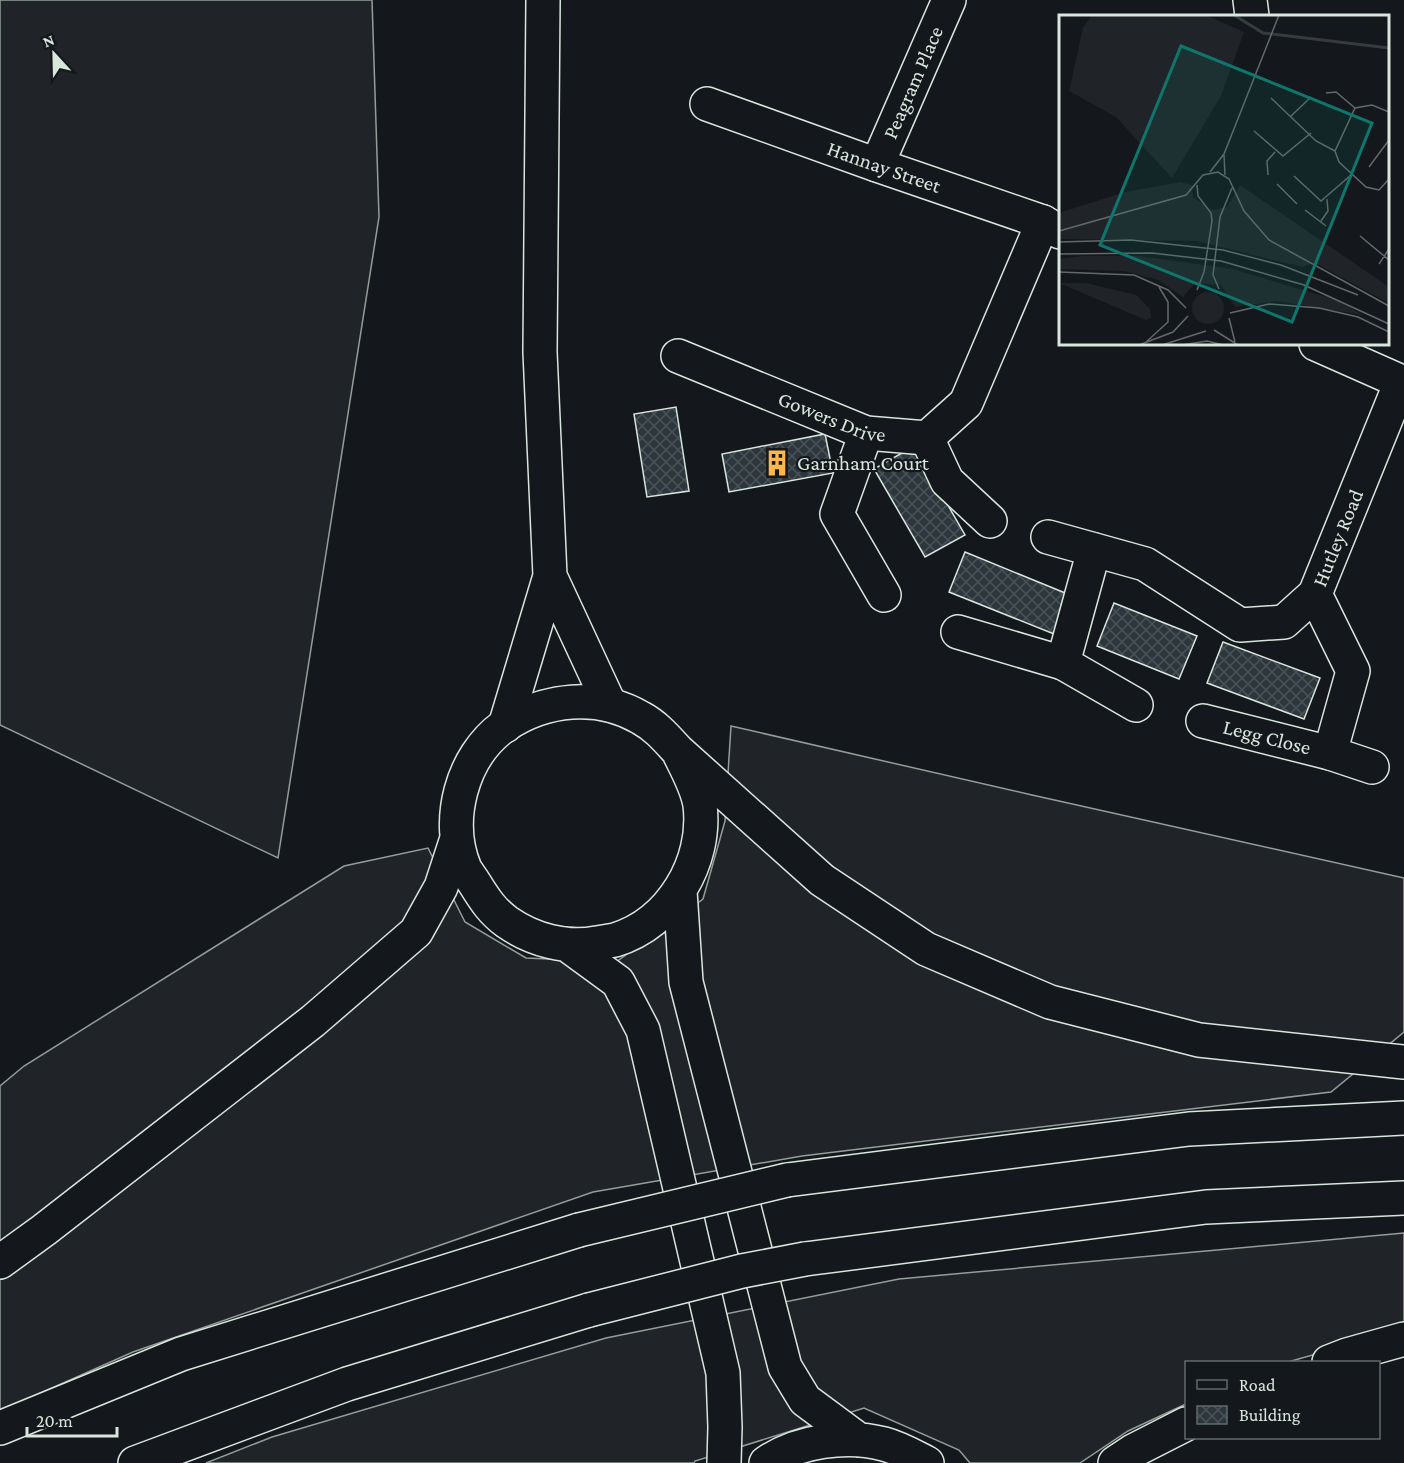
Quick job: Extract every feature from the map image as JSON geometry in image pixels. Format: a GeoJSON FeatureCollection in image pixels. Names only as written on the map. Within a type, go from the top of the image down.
{"type":"FeatureCollection","features":[{"type":"Feature","properties":{"kind":"main road"},"geometry":{"type":"LineString","coordinates":[[505,726],[550,576],[540,352],[543,0]]}},
{"type":"Feature","properties":{"kind":"main road","name":"Peagram Place"},"geometry":{"type":"LineString","coordinates":[[877,165],[949,0]]}},
{"type":"Feature","properties":{"kind":"main road"},"geometry":{"type":"LineString","coordinates":[[1250,0],[1252,15]]}},
{"type":"Feature","properties":{"kind":"main road","name":"Hannay Street"},"geometry":{"type":"LineString","coordinates":[[706,104],[1052,227]]}},
{"type":"Feature","properties":{"kind":"main road"},"geometry":{"type":"LineString","coordinates":[[990,520],[947,481],[927,438],[966,403],[1052,227]]}},
{"type":"Feature","properties":{"kind":"main road"},"geometry":{"type":"LineString","coordinates":[[1318,345],[1402,383]]}},
{"type":"Feature","properties":{"kind":"main road","name":"Gowers Drive"},"geometry":{"type":"LineString","coordinates":[[678,356],[866,433],[927,438]]}},
{"type":"Feature","properties":{"kind":"main road","name":"Hutley Road"},"geometry":{"type":"LineString","coordinates":[[1048,537],[1145,564],[1240,625],[1284,622],[1315,594],[1402,383]]}},
{"type":"Feature","properties":{"kind":"main road"},"geometry":{"type":"LineString","coordinates":[[866,433],[837,514],[884,595]]}},
{"type":"Feature","properties":{"kind":"main road"},"geometry":{"type":"LineString","coordinates":[[1063,663],[1094,549]]}},
{"type":"Feature","properties":{"kind":"main road"},"geometry":{"type":"LineString","coordinates":[[550,576],[610,705]]}},
{"type":"Feature","properties":{"kind":"main road","name":"Legg Close"},"geometry":{"type":"LineString","coordinates":[[1315,594],[1353,671],[1330,753]]}},
{"type":"Feature","properties":{"kind":"main road"},"geometry":{"type":"LineString","coordinates":[[958,632],[1063,663],[1136,705]]}},
{"type":"Feature","properties":{"kind":"main road"},"geometry":{"type":"LineString","coordinates":[[678,751],[696,789],[700,805],[699,843],[695,861],[680,891],[660,914],[643,927],[616,939],[586,945],[566,944],[538,938],[518,929],[490,907],[466,870],[457,838],[456,817],[459,798],[472,763],[492,737],[505,726],[536,709],[559,703],[594,702],[629,712],[662,733],[678,751],[822,880],[926,949],[1050,1002],[1199,1040],[1404,1062]]}},
{"type":"Feature","properties":{"kind":"main road","name":"Legg Close"},"geometry":{"type":"LineString","coordinates":[[1203,721],[1330,753],[1372,767]]}},
{"type":"Feature","properties":{"kind":"main road"},"geometry":{"type":"LineString","coordinates":[[0,1262],[313,1022],[416,932],[441,887],[457,838]]}},
{"type":"Feature","properties":{"kind":"main road"},"geometry":{"type":"LineString","coordinates":[[680,891],[686,982],[785,1367],[805,1400],[859,1440]]}},
{"type":"Feature","properties":{"kind":"main road"},"geometry":{"type":"LineString","coordinates":[[566,944],[618,982],[643,1030],[723,1373],[724,1463]]}},
{"type":"Feature","properties":{"kind":"main road"},"geometry":{"type":"LineString","coordinates":[[0,1428],[181,1354],[579,1230],[787,1180],[1189,1130],[1404,1118]]}},
{"type":"Feature","properties":{"kind":"main road"},"geometry":{"type":"LineString","coordinates":[[135,1463],[347,1384],[589,1310],[742,1271],[805,1259],[1206,1207],[1404,1198]]}},
{"type":"Feature","properties":{"kind":"main road"},"geometry":{"type":"LineString","coordinates":[[1332,1361],[1404,1339]]}},
{"type":"Feature","properties":{"kind":"main road"},"geometry":{"type":"LineString","coordinates":[[1115,1463],[1133,1451],[1185,1425]]}},
{"type":"Feature","properties":{"kind":"main road"},"geometry":{"type":"LineString","coordinates":[[766,1463],[797,1447],[828,1440],[859,1440],[883,1444],[927,1463]]}},
{"type":"Feature","properties":{"kind":"shaded area"},"geometry":{"type":"Polygon","coordinates":[[[0,0],[372,0],[379,217],[278,858],[0,725],[0,0]]]}},
{"type":"Feature","properties":{"kind":"shaded area"},"geometry":{"type":"Polygon","coordinates":[[[731,726],[1404,878],[1404,1032],[1331,1092],[802,1156],[593,1192],[133,1352],[0,1411],[0,1086],[24,1066],[344,866],[428,848],[465,922],[526,958],[616,962],[703,899],[725,821],[731,726]]]}},
{"type":"Feature","properties":{"kind":"shaded area"},"geometry":{"type":"Polygon","coordinates":[[[1404,1233],[1404,1329],[1292,1361],[1185,1361],[1185,1404],[1128,1431],[1080,1463],[970,1463],[959,1450],[864,1408],[694,1463],[206,1463],[272,1437],[606,1338],[899,1279],[1404,1233]]]}},
{"type":"Feature","properties":{"kind":"building"},"geometry":{"type":"Polygon","coordinates":[[[676,407],[689,491],[647,497],[634,414],[676,407]]]}},
{"type":"Feature","properties":{"kind":"building","name":"Garnham Court"},"geometry":{"type":"Polygon","coordinates":[[[825,434],[833,473],[729,492],[722,454],[825,434]]]}},
{"type":"Feature","properties":{"kind":"building"},"geometry":{"type":"Polygon","coordinates":[[[914,446],[965,535],[925,557],[874,469],[914,446]]]}},
{"type":"Feature","properties":{"kind":"building"},"geometry":{"type":"Polygon","coordinates":[[[965,552],[1070,595],[1054,634],[949,592],[965,552]]]}},
{"type":"Feature","properties":{"kind":"building"},"geometry":{"type":"Polygon","coordinates":[[[1114,603],[1197,636],[1179,679],[1097,646],[1114,603]]]}},
{"type":"Feature","properties":{"kind":"building"},"geometry":{"type":"Polygon","coordinates":[[[1223,642],[1320,678],[1304,719],[1207,683],[1223,642]]]}},
{"type":"Feature","properties":{"kind":"place","name":"Garnham Court"},"geometry":{"type":"Point","coordinates":[777,463]}}]}
